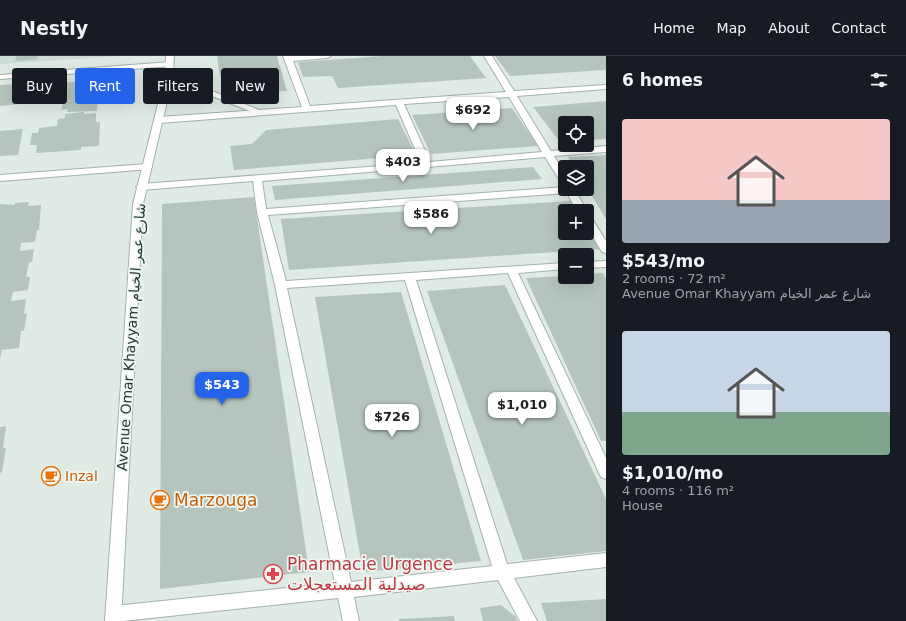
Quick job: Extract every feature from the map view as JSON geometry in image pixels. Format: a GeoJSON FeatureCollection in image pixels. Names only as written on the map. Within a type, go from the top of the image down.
{"type":"FeatureCollection","features":[{"type":"Feature","properties":{"kind":"street"},"geometry":{"type":"LineString","coordinates":[[307,109],[287,57],[327,56]]}},
{"type":"Feature","properties":{"kind":"street"},"geometry":{"type":"LineString","coordinates":[[488,56],[558,170]]}},
{"type":"Feature","properties":{"kind":"street"},"geometry":{"type":"LineString","coordinates":[[0,77],[170,65],[260,112]]}},
{"type":"Feature","properties":{"kind":"street","name":"Avenue Omar Khayyam شارع عمر الخيام"},"geometry":{"type":"LineString","coordinates":[[114,618],[138,204],[141,187],[159,120],[170,65]]}},
{"type":"Feature","properties":{"kind":"street"},"geometry":{"type":"LineString","coordinates":[[159,120],[606,87]]}},
{"type":"Feature","properties":{"kind":"street"},"geometry":{"type":"LineString","coordinates":[[399,102],[427,165]]}},
{"type":"Feature","properties":{"kind":"street"},"geometry":{"type":"LineString","coordinates":[[141,187],[257,179],[606,149]]}},
{"type":"Feature","properties":{"kind":"street"},"geometry":{"type":"LineString","coordinates":[[0,178],[147,167]]}},
{"type":"Feature","properties":{"kind":"street"},"geometry":{"type":"LineString","coordinates":[[257,179],[262,212],[281,285],[351,621]]}},
{"type":"Feature","properties":{"kind":"street"},"geometry":{"type":"LineString","coordinates":[[262,212],[558,188]]}},
{"type":"Feature","properties":{"kind":"street"},"geometry":{"type":"LineString","coordinates":[[594,230],[606,250]]}},
{"type":"Feature","properties":{"kind":"street"},"geometry":{"type":"LineString","coordinates":[[594,265],[606,264]]}},
{"type":"Feature","properties":{"kind":"street"},"geometry":{"type":"LineString","coordinates":[[281,285],[558,266]]}},
{"type":"Feature","properties":{"kind":"street"},"geometry":{"type":"LineString","coordinates":[[511,269],[606,473]]}},
{"type":"Feature","properties":{"kind":"street"},"geometry":{"type":"LineString","coordinates":[[409,276],[502,572],[529,621]]}},
{"type":"Feature","properties":{"kind":"street"},"geometry":{"type":"LineString","coordinates":[[114,618],[606,560]]}},
{"type":"Feature","properties":{"kind":"shaded area"},"geometry":{"type":"Polygon","coordinates":[[[0,56],[121,56],[0,64],[0,56]]]}},
{"type":"Feature","properties":{"kind":"building"},"geometry":{"type":"Polygon","coordinates":[[[16,56],[37,56],[37,59],[15,61],[16,56]]]}},
{"type":"Feature","properties":{"kind":"building"},"geometry":{"type":"Polygon","coordinates":[[[217,56],[277,56],[287,91],[279,91],[279,68],[221,68],[220,77],[217,56]]]}},
{"type":"Feature","properties":{"kind":"building"},"geometry":{"type":"Polygon","coordinates":[[[383,56],[470,56],[486,78],[338,88],[332,76],[303,77],[298,62],[383,56]]]}},
{"type":"Feature","properties":{"kind":"building"},"geometry":{"type":"Polygon","coordinates":[[[495,56],[606,56],[606,70],[510,76],[495,56]]]}},
{"type":"Feature","properties":{"kind":"building"},"geometry":{"type":"Polygon","coordinates":[[[75,82],[75,104],[98,104],[97,111],[67,112],[68,109],[61,110],[63,104],[67,104],[67,83],[75,82]]]}},
{"type":"Feature","properties":{"kind":"building"},"geometry":{"type":"Polygon","coordinates":[[[12,84],[12,104],[21,104],[0,106],[0,85],[12,84]]]}},
{"type":"Feature","properties":{"kind":"building"},"geometry":{"type":"Polygon","coordinates":[[[606,101],[606,139],[594,140],[594,116],[558,116],[558,139],[533,107],[606,101]]]}},
{"type":"Feature","properties":{"kind":"building"},"geometry":{"type":"Polygon","coordinates":[[[512,108],[538,146],[431,154],[412,115],[512,108]]]}},
{"type":"Feature","properties":{"kind":"building"},"geometry":{"type":"Polygon","coordinates":[[[84,112],[84,114],[96,113],[96,122],[100,122],[99,146],[81,147],[81,150],[36,153],[37,145],[30,145],[32,133],[38,133],[39,128],[57,126],[58,119],[65,118],[65,114],[84,112]]]}},
{"type":"Feature","properties":{"kind":"building"},"geometry":{"type":"Polygon","coordinates":[[[398,119],[416,155],[234,170],[230,146],[252,144],[266,130],[398,119]]]}},
{"type":"Feature","properties":{"kind":"building"},"geometry":{"type":"Polygon","coordinates":[[[23,129],[18,155],[0,156],[0,131],[23,129]]]}},
{"type":"Feature","properties":{"kind":"building"},"geometry":{"type":"Polygon","coordinates":[[[606,155],[606,219],[592,196],[594,196],[594,160],[570,160],[568,157],[606,155]]]}},
{"type":"Feature","properties":{"kind":"building"},"geometry":{"type":"Polygon","coordinates":[[[533,167],[542,179],[275,200],[272,186],[533,167]]]}},
{"type":"Feature","properties":{"kind":"building"},"geometry":{"type":"Polygon","coordinates":[[[254,197],[309,572],[160,589],[162,204],[254,197]]]}},
{"type":"Feature","properties":{"kind":"building"},"geometry":{"type":"Polygon","coordinates":[[[570,201],[572,204],[558,204],[558,240],[594,240],[600,249],[558,248],[558,252],[289,270],[281,219],[570,201]]]}},
{"type":"Feature","properties":{"kind":"building"},"geometry":{"type":"Polygon","coordinates":[[[29,202],[28,206],[41,205],[39,230],[37,230],[35,242],[21,243],[20,251],[34,249],[32,262],[29,262],[26,277],[30,277],[28,290],[13,292],[11,301],[26,299],[24,314],[27,313],[24,331],[21,331],[19,348],[2,350],[0,359],[0,204],[15,205],[15,203],[29,202]]]}},
{"type":"Feature","properties":{"kind":"building"},"geometry":{"type":"Polygon","coordinates":[[[603,273],[606,279],[606,441],[601,441],[526,278],[558,276],[558,284],[594,284],[594,274],[603,273]]]}},
{"type":"Feature","properties":{"kind":"building"},"geometry":{"type":"Polygon","coordinates":[[[505,285],[606,499],[606,551],[523,560],[427,291],[505,285]]]}},
{"type":"Feature","properties":{"kind":"building"},"geometry":{"type":"Polygon","coordinates":[[[401,292],[481,561],[363,572],[315,297],[401,292]]]}},
{"type":"Feature","properties":{"kind":"building"},"geometry":{"type":"Polygon","coordinates":[[[6,426],[3,448],[6,448],[2,472],[0,473],[0,427],[6,426]]]}},
{"type":"Feature","properties":{"kind":"building"},"geometry":{"type":"Polygon","coordinates":[[[606,599],[606,621],[547,621],[541,603],[606,599]]]}},
{"type":"Feature","properties":{"kind":"building"},"geometry":{"type":"Polygon","coordinates":[[[501,605],[516,617],[517,621],[483,621],[480,608],[501,605]]]}},
{"type":"Feature","properties":{"kind":"building"},"geometry":{"type":"Polygon","coordinates":[[[454,616],[455,621],[399,621],[399,619],[454,616]]]}},
{"type":"Feature","properties":{"kind":"place","name":"Inzal"},"geometry":{"type":"Point","coordinates":[51,476]}},
{"type":"Feature","properties":{"kind":"place","name":"Marzouga"},"geometry":{"type":"Point","coordinates":[160,500]}},
{"type":"Feature","properties":{"kind":"place","name":"Pharmacie Urgence صيدلية المستعجلات"},"geometry":{"type":"Point","coordinates":[273,574]}}]}
